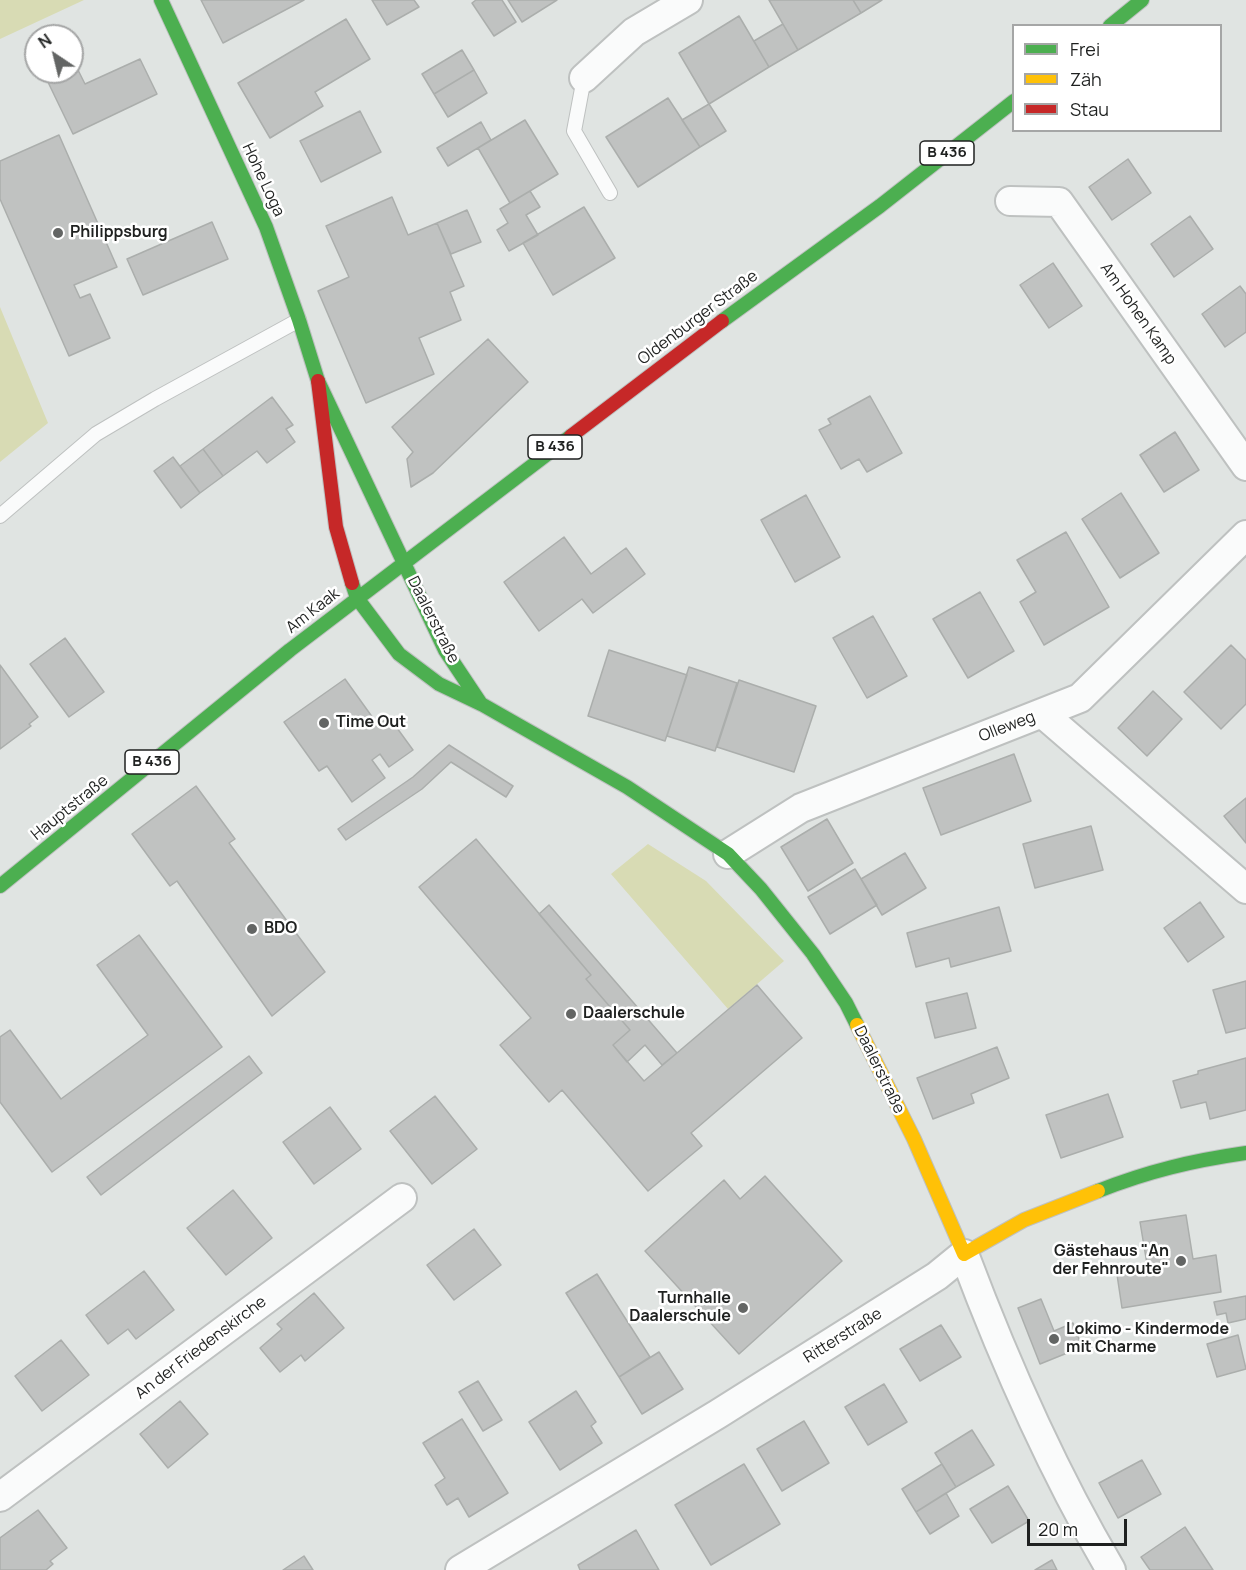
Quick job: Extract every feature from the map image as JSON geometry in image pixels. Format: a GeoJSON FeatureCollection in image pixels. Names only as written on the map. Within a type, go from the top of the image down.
{"type":"FeatureCollection","features":[{"type":"Feature","properties":{"kind":"street","name":"Hohe Loga"},"geometry":{"type":"LineString","coordinates":[[161,0],[266,227],[318,381],[404,563]]}},
{"type":"Feature","properties":{"kind":"street"},"geometry":{"type":"LineString","coordinates":[[584,78],[634,32],[688,0]]}},
{"type":"Feature","properties":{"kind":"street"},"geometry":{"type":"LineString","coordinates":[[1112,24],[1142,0]]}},
{"type":"Feature","properties":{"kind":"street","name":"Oldenburger Straße"},"geometry":{"type":"LineString","coordinates":[[404,563],[706,332],[880,206],[1012,103]]}},
{"type":"Feature","properties":{"kind":"street","name":"Am Hohen Kamp"},"geometry":{"type":"LineString","coordinates":[[1010,201],[1059,202],[1246,466]]}},
{"type":"Feature","properties":{"kind":"street","name":"Hohe Loga"},"geometry":{"type":"LineString","coordinates":[[318,381],[336,527],[345,565],[357,598]]}},
{"type":"Feature","properties":{"kind":"street"},"geometry":{"type":"LineString","coordinates":[[1042,713],[1080,698],[1246,535]]}},
{"type":"Feature","properties":{"kind":"street","name":"Am Kaak"},"geometry":{"type":"LineString","coordinates":[[243,687],[404,563]]}},
{"type":"Feature","properties":{"kind":"street","name":"Daalerstraße"},"geometry":{"type":"LineString","coordinates":[[404,563],[445,650],[483,705]]}},
{"type":"Feature","properties":{"kind":"street","name":"Daalerstraße"},"geometry":{"type":"LineString","coordinates":[[357,598],[399,654],[439,684],[483,705],[627,787],[729,854],[792,925],[846,1003],[914,1139],[1027,1407],[1062,1479],[1111,1570]]}},
{"type":"Feature","properties":{"kind":"street","name":"Hauptstraße"},"geometry":{"type":"LineString","coordinates":[[0,886],[243,687]]}},
{"type":"Feature","properties":{"kind":"street","name":"Olleweg"},"geometry":{"type":"LineString","coordinates":[[729,854],[801,808],[1042,713],[1246,889]]}},
{"type":"Feature","properties":{"kind":"street","name":"Ritterstraße"},"geometry":{"type":"LineString","coordinates":[[460,1570],[753,1392],[937,1276],[964,1254],[1024,1220],[1136,1176],[1188,1162],[1246,1153]]}},
{"type":"Feature","properties":{"kind":"street","name":"An der Friedenskirche"},"geometry":{"type":"LineString","coordinates":[[0,1497],[402,1198]]}},
{"type":"Feature","properties":{"kind":"lane"},"geometry":{"type":"LineString","coordinates":[[584,78],[574,131],[610,192]]}},
{"type":"Feature","properties":{"kind":"lane"},"geometry":{"type":"LineString","coordinates":[[0,516],[96,434],[299,320]]}},
{"type":"Feature","properties":{"kind":"green space"},"geometry":{"type":"Polygon","coordinates":[[[0,0],[84,0],[32,24],[24,24],[24,28],[0,39],[0,0]]]}},
{"type":"Feature","properties":{"kind":"green space"},"geometry":{"type":"Polygon","coordinates":[[[0,307],[48,423],[0,462],[0,307]]]}},
{"type":"Feature","properties":{"kind":"green space"},"geometry":{"type":"Polygon","coordinates":[[[648,844],[706,881],[784,961],[728,1009],[611,874],[648,844]]]}},
{"type":"Feature","properties":{"kind":"building"},"geometry":{"type":"Polygon","coordinates":[[[201,0],[304,0],[223,43],[201,0]]]}},
{"type":"Feature","properties":{"kind":"building"},"geometry":{"type":"Polygon","coordinates":[[[372,0],[414,0],[419,7],[387,25],[372,0]]]}},
{"type":"Feature","properties":{"kind":"building"},"geometry":{"type":"Polygon","coordinates":[[[476,0],[502,0],[516,22],[494,36],[472,3],[476,0]]]}},
{"type":"Feature","properties":{"kind":"building"},"geometry":{"type":"Polygon","coordinates":[[[508,0],[557,0],[522,22],[508,0]]]}},
{"type":"Feature","properties":{"kind":"building"},"geometry":{"type":"Polygon","coordinates":[[[769,0],[853,0],[861,13],[798,50],[769,0]]]}},
{"type":"Feature","properties":{"kind":"building"},"geometry":{"type":"Polygon","coordinates":[[[853,0],[882,0],[861,13],[853,0]]]}},
{"type":"Feature","properties":{"kind":"building"},"geometry":{"type":"Polygon","coordinates":[[[739,16],[769,67],[709,104],[679,53],[739,16]]]}},
{"type":"Feature","properties":{"kind":"building"},"geometry":{"type":"Polygon","coordinates":[[[346,19],[370,59],[315,92],[323,106],[270,138],[238,83],[346,19]]]}},
{"type":"Feature","properties":{"kind":"building"},"geometry":{"type":"Polygon","coordinates":[[[783,24],[798,50],[769,67],[754,41],[783,24]]]}},
{"type":"Feature","properties":{"kind":"building"},"geometry":{"type":"Polygon","coordinates":[[[462,50],[474,70],[434,94],[422,74],[462,50]]]}},
{"type":"Feature","properties":{"kind":"building"},"geometry":{"type":"Polygon","coordinates":[[[140,59],[157,94],[73,134],[49,84],[84,84],[84,82],[85,84],[140,59]]]}},
{"type":"Feature","properties":{"kind":"building"},"geometry":{"type":"Polygon","coordinates":[[[474,70],[487,93],[448,117],[434,94],[474,70]]]}},
{"type":"Feature","properties":{"kind":"building"},"geometry":{"type":"Polygon","coordinates":[[[668,98],[700,147],[638,187],[606,137],[668,98]]]}},
{"type":"Feature","properties":{"kind":"building"},"geometry":{"type":"Polygon","coordinates":[[[709,104],[726,131],[700,147],[682,120],[709,104]]]}},
{"type":"Feature","properties":{"kind":"building"},"geometry":{"type":"Polygon","coordinates":[[[360,111],[381,152],[321,182],[300,141],[360,111]]]}},
{"type":"Feature","properties":{"kind":"building"},"geometry":{"type":"Polygon","coordinates":[[[525,120],[558,174],[510,203],[478,148],[525,120]]]}},
{"type":"Feature","properties":{"kind":"building"},"geometry":{"type":"Polygon","coordinates":[[[481,122],[491,140],[448,166],[437,148],[481,122]]]}},
{"type":"Feature","properties":{"kind":"building","name":"Philippsburg"},"geometry":{"type":"Polygon","coordinates":[[[59,135],[117,267],[74,285],[80,298],[90,294],[110,338],[69,356],[0,199],[0,161],[59,135]]]}},
{"type":"Feature","properties":{"kind":"building"},"geometry":{"type":"Polygon","coordinates":[[[1128,159],[1151,193],[1112,220],[1089,187],[1128,159]]]}},
{"type":"Feature","properties":{"kind":"building"},"geometry":{"type":"Polygon","coordinates":[[[530,191],[540,207],[526,215],[538,235],[509,251],[497,230],[508,223],[500,209],[530,191]]]}},
{"type":"Feature","properties":{"kind":"building"},"geometry":{"type":"Polygon","coordinates":[[[392,197],[408,235],[437,223],[464,286],[450,292],[461,320],[419,338],[434,374],[366,403],[318,291],[349,277],[326,226],[392,197]]]}},
{"type":"Feature","properties":{"kind":"building"},"geometry":{"type":"Polygon","coordinates":[[[584,207],[615,258],[553,295],[523,243],[584,207]]]}},
{"type":"Feature","properties":{"kind":"building"},"geometry":{"type":"Polygon","coordinates":[[[467,210],[481,242],[451,254],[437,223],[467,210]]]}},
{"type":"Feature","properties":{"kind":"building"},"geometry":{"type":"Polygon","coordinates":[[[1190,216],[1213,249],[1174,277],[1151,244],[1190,216]]]}},
{"type":"Feature","properties":{"kind":"building"},"geometry":{"type":"Polygon","coordinates":[[[212,222],[228,259],[143,295],[127,259],[212,222]]]}},
{"type":"Feature","properties":{"kind":"building"},"geometry":{"type":"Polygon","coordinates":[[[1053,263],[1082,306],[1049,328],[1020,285],[1053,263]]]}},
{"type":"Feature","properties":{"kind":"building"},"geometry":{"type":"Polygon","coordinates":[[[1240,286],[1246,294],[1246,332],[1225,347],[1202,314],[1240,286]]]}},
{"type":"Feature","properties":{"kind":"building"},"geometry":{"type":"Polygon","coordinates":[[[488,339],[528,382],[433,473],[411,487],[407,459],[413,452],[392,427],[488,339]]]}},
{"type":"Feature","properties":{"kind":"building"},"geometry":{"type":"Polygon","coordinates":[[[870,396],[902,453],[867,472],[859,459],[841,469],[819,430],[831,424],[828,419],[870,396]]]}},
{"type":"Feature","properties":{"kind":"building"},"geometry":{"type":"Polygon","coordinates":[[[272,397],[293,425],[286,429],[295,442],[267,463],[257,451],[223,476],[203,449],[272,397]]]}},
{"type":"Feature","properties":{"kind":"building"},"geometry":{"type":"Polygon","coordinates":[[[1175,432],[1199,470],[1164,492],[1140,455],[1175,432]]]}},
{"type":"Feature","properties":{"kind":"building"},"geometry":{"type":"Polygon","coordinates":[[[203,449],[223,476],[200,493],[180,466],[203,449]]]}},
{"type":"Feature","properties":{"kind":"building"},"geometry":{"type":"Polygon","coordinates":[[[173,457],[200,493],[181,508],[154,471],[173,457]]]}},
{"type":"Feature","properties":{"kind":"building"},"geometry":{"type":"Polygon","coordinates":[[[1121,493],[1159,553],[1120,578],[1082,519],[1121,493]]]}},
{"type":"Feature","properties":{"kind":"building"},"geometry":{"type":"Polygon","coordinates":[[[806,495],[840,557],[795,582],[761,520],[806,495]]]}},
{"type":"Feature","properties":{"kind":"building"},"geometry":{"type":"Polygon","coordinates":[[[1066,532],[1109,607],[1044,645],[1020,602],[1036,592],[1017,560],[1066,532]]]}},
{"type":"Feature","properties":{"kind":"building"},"geometry":{"type":"Polygon","coordinates":[[[564,537],[591,574],[626,548],[645,574],[593,613],[582,599],[539,631],[504,582],[564,537]]]}},
{"type":"Feature","properties":{"kind":"building"},"geometry":{"type":"Polygon","coordinates":[[[980,592],[1014,651],[968,678],[933,619],[980,592]]]}},
{"type":"Feature","properties":{"kind":"building"},"geometry":{"type":"Polygon","coordinates":[[[873,616],[907,676],[867,698],[833,638],[873,616]]]}},
{"type":"Feature","properties":{"kind":"building"},"geometry":{"type":"Polygon","coordinates":[[[65,638],[104,692],[69,717],[30,664],[65,638]]]}},
{"type":"Feature","properties":{"kind":"building"},"geometry":{"type":"Polygon","coordinates":[[[1231,645],[1246,660],[1246,704],[1221,729],[1184,692],[1231,645]]]}},
{"type":"Feature","properties":{"kind":"building"},"geometry":{"type":"Polygon","coordinates":[[[609,650],[687,675],[665,741],[588,716],[609,650]]]}},
{"type":"Feature","properties":{"kind":"building"},"geometry":{"type":"Polygon","coordinates":[[[0,665],[38,717],[29,724],[31,726],[0,749],[0,665]]]}},
{"type":"Feature","properties":{"kind":"building"},"geometry":{"type":"Polygon","coordinates":[[[689,667],[737,683],[715,751],[667,736],[689,667]]]}},
{"type":"Feature","properties":{"kind":"building"},"geometry":{"type":"Polygon","coordinates":[[[345,679],[378,725],[389,717],[413,750],[389,767],[380,754],[372,760],[385,778],[352,802],[327,766],[319,771],[284,722],[345,679]]]}},
{"type":"Feature","properties":{"kind":"building"},"geometry":{"type":"Polygon","coordinates":[[[739,680],[816,706],[794,772],[717,747],[739,680]]]}},
{"type":"Feature","properties":{"kind":"building"},"geometry":{"type":"Polygon","coordinates":[[[1153,691],[1182,719],[1147,756],[1118,728],[1153,691]]]}},
{"type":"Feature","properties":{"kind":"building"},"geometry":{"type":"Polygon","coordinates":[[[449,745],[513,786],[506,797],[451,762],[422,789],[346,840],[338,829],[413,777],[449,745]]]}},
{"type":"Feature","properties":{"kind":"building"},"geometry":{"type":"Polygon","coordinates":[[[1014,754],[1031,801],[941,835],[923,788],[1014,754]]]}},
{"type":"Feature","properties":{"kind":"building","name":"BDO"},"geometry":{"type":"Polygon","coordinates":[[[196,786],[235,839],[229,843],[325,972],[272,1016],[177,881],[170,886],[132,834],[196,786]]]}},
{"type":"Feature","properties":{"kind":"building"},"geometry":{"type":"Polygon","coordinates":[[[1246,798],[1246,843],[1224,816],[1246,798]]]}},
{"type":"Feature","properties":{"kind":"building"},"geometry":{"type":"Polygon","coordinates":[[[827,819],[853,863],[808,891],[781,847],[827,819]]]}},
{"type":"Feature","properties":{"kind":"building"},"geometry":{"type":"Polygon","coordinates":[[[1091,826],[1103,870],[1035,888],[1023,844],[1091,826]]]}},
{"type":"Feature","properties":{"kind":"building","name":"Daalerschule"},"geometry":{"type":"Polygon","coordinates":[[[476,839],[591,975],[586,979],[630,1030],[613,1045],[644,1081],[757,985],[802,1038],[691,1133],[702,1146],[648,1191],[562,1090],[549,1102],[500,1045],[531,1018],[419,887],[476,839]]]}},
{"type":"Feature","properties":{"kind":"building"},"geometry":{"type":"Polygon","coordinates":[[[905,853],[926,888],[882,915],[861,879],[905,853]]]}},
{"type":"Feature","properties":{"kind":"building"},"geometry":{"type":"Polygon","coordinates":[[[855,869],[877,905],[830,934],[808,897],[855,869]]]}},
{"type":"Feature","properties":{"kind":"building"},"geometry":{"type":"Polygon","coordinates":[[[1200,902],[1224,937],[1188,962],[1164,928],[1200,902]]]}},
{"type":"Feature","properties":{"kind":"building"},"geometry":{"type":"Polygon","coordinates":[[[549,905],[677,1053],[662,1065],[645,1045],[627,1062],[613,1045],[630,1030],[586,979],[591,975],[539,914],[549,905]]]}},
{"type":"Feature","properties":{"kind":"building"},"geometry":{"type":"Polygon","coordinates":[[[999,907],[1011,951],[951,967],[949,958],[916,967],[907,933],[999,907]]]}},
{"type":"Feature","properties":{"kind":"building"},"geometry":{"type":"Polygon","coordinates":[[[139,935],[222,1047],[52,1172],[0,1102],[0,1037],[10,1030],[61,1099],[148,1035],[97,965],[139,935]]]}},
{"type":"Feature","properties":{"kind":"building"},"geometry":{"type":"Polygon","coordinates":[[[1246,981],[1246,1028],[1226,1033],[1213,990],[1246,981]]]}},
{"type":"Feature","properties":{"kind":"building"},"geometry":{"type":"Polygon","coordinates":[[[967,993],[976,1028],[935,1038],[926,1003],[967,993]]]}},
{"type":"Feature","properties":{"kind":"building"},"geometry":{"type":"Polygon","coordinates":[[[997,1047],[1009,1078],[971,1094],[974,1103],[933,1119],[917,1078],[997,1047]]]}},
{"type":"Feature","properties":{"kind":"building"},"geometry":{"type":"Polygon","coordinates":[[[249,1056],[262,1073],[101,1195],[87,1177],[249,1056]]]}},
{"type":"Feature","properties":{"kind":"building"},"geometry":{"type":"Polygon","coordinates":[[[1246,1058],[1246,1110],[1210,1119],[1206,1102],[1181,1108],[1173,1081],[1198,1074],[1198,1071],[1246,1058]]]}},
{"type":"Feature","properties":{"kind":"building"},"geometry":{"type":"Polygon","coordinates":[[[1108,1094],[1123,1137],[1061,1158],[1046,1115],[1108,1094]]]}},
{"type":"Feature","properties":{"kind":"building"},"geometry":{"type":"Polygon","coordinates":[[[435,1096],[477,1149],[432,1184],[390,1131],[435,1096]]]}},
{"type":"Feature","properties":{"kind":"building"},"geometry":{"type":"Polygon","coordinates":[[[330,1107],[361,1149],[314,1184],[283,1142],[330,1107]]]}},
{"type":"Feature","properties":{"kind":"building","name":"Turnhalle Daalerschule"},"geometry":{"type":"Polygon","coordinates":[[[765,1176],[842,1261],[739,1354],[645,1251],[724,1180],[740,1199],[765,1176]]]}},
{"type":"Feature","properties":{"kind":"building"},"geometry":{"type":"Polygon","coordinates":[[[233,1190],[272,1238],[226,1275],[187,1228],[233,1190]]]}},
{"type":"Feature","properties":{"kind":"building","name":"Gästehaus \"An der Fehnroute\""},"geometry":{"type":"Polygon","coordinates":[[[1186,1215],[1193,1259],[1216,1255],[1221,1292],[1122,1308],[1116,1268],[1147,1264],[1140,1222],[1186,1215]]]}},
{"type":"Feature","properties":{"kind":"building"},"geometry":{"type":"Polygon","coordinates":[[[474,1229],[501,1265],[454,1300],[427,1265],[474,1229]]]}},
{"type":"Feature","properties":{"kind":"building"},"geometry":{"type":"Polygon","coordinates":[[[144,1271],[174,1310],[136,1339],[128,1329],[108,1344],[86,1315],[144,1271]]]}},
{"type":"Feature","properties":{"kind":"building"},"geometry":{"type":"Polygon","coordinates":[[[597,1274],[650,1357],[619,1377],[566,1293],[597,1274]]]}},
{"type":"Feature","properties":{"kind":"building"},"geometry":{"type":"Polygon","coordinates":[[[314,1293],[344,1328],[305,1361],[301,1355],[280,1372],[260,1348],[282,1329],[277,1324],[314,1293]]]}},
{"type":"Feature","properties":{"kind":"building"},"geometry":{"type":"Polygon","coordinates":[[[1246,1296],[1246,1319],[1228,1323],[1226,1313],[1217,1315],[1214,1302],[1246,1296]]]}},
{"type":"Feature","properties":{"kind":"building","name":"Lokimo - Kindermode mit Charme"},"geometry":{"type":"Polygon","coordinates":[[[1041,1299],[1054,1331],[1073,1323],[1082,1347],[1040,1364],[1018,1308],[1041,1299]]]}},
{"type":"Feature","properties":{"kind":"building"},"geometry":{"type":"Polygon","coordinates":[[[941,1325],[961,1357],[920,1381],[900,1349],[941,1325]]]}},
{"type":"Feature","properties":{"kind":"building"},"geometry":{"type":"Polygon","coordinates":[[[1238,1335],[1246,1369],[1217,1377],[1207,1344],[1238,1335]]]}},
{"type":"Feature","properties":{"kind":"building"},"geometry":{"type":"Polygon","coordinates":[[[61,1340],[89,1375],[42,1411],[15,1376],[61,1340]]]}},
{"type":"Feature","properties":{"kind":"building"},"geometry":{"type":"Polygon","coordinates":[[[659,1352],[683,1389],[642,1414],[619,1377],[659,1352]]]}},
{"type":"Feature","properties":{"kind":"building"},"geometry":{"type":"Polygon","coordinates":[[[478,1381],[502,1420],[483,1431],[459,1392],[478,1381]]]}},
{"type":"Feature","properties":{"kind":"building"},"geometry":{"type":"Polygon","coordinates":[[[884,1384],[907,1422],[868,1445],[845,1407],[884,1384]]]}},
{"type":"Feature","properties":{"kind":"building"},"geometry":{"type":"Polygon","coordinates":[[[576,1391],[596,1422],[591,1426],[602,1443],[560,1470],[529,1422],[576,1391]]]}},
{"type":"Feature","properties":{"kind":"building"},"geometry":{"type":"Polygon","coordinates":[[[180,1401],[208,1434],[168,1468],[140,1434],[180,1401]]]}},
{"type":"Feature","properties":{"kind":"building"},"geometry":{"type":"Polygon","coordinates":[[[462,1419],[508,1493],[469,1517],[458,1498],[447,1505],[435,1485],[445,1478],[423,1443],[462,1419]]]}},
{"type":"Feature","properties":{"kind":"building"},"geometry":{"type":"Polygon","coordinates":[[[804,1421],[829,1463],[782,1491],[757,1449],[804,1421]]]}},
{"type":"Feature","properties":{"kind":"building"},"geometry":{"type":"Polygon","coordinates":[[[972,1430],[994,1465],[956,1487],[935,1453],[972,1430]]]}},
{"type":"Feature","properties":{"kind":"building"},"geometry":{"type":"Polygon","coordinates":[[[1142,1460],[1161,1494],[1118,1518],[1099,1483],[1142,1460]]]}},
{"type":"Feature","properties":{"kind":"building"},"geometry":{"type":"Polygon","coordinates":[[[744,1464],[780,1524],[711,1565],[675,1505],[744,1464]]]}},
{"type":"Feature","properties":{"kind":"building"},"geometry":{"type":"Polygon","coordinates":[[[942,1464],[956,1487],[916,1512],[902,1489],[942,1464]]]}},
{"type":"Feature","properties":{"kind":"building"},"geometry":{"type":"Polygon","coordinates":[[[1008,1486],[1029,1521],[992,1543],[970,1509],[1008,1486]]]}},
{"type":"Feature","properties":{"kind":"building"},"geometry":{"type":"Polygon","coordinates":[[[946,1493],[959,1516],[930,1534],[916,1512],[946,1493]]]}},
{"type":"Feature","properties":{"kind":"building"},"geometry":{"type":"Polygon","coordinates":[[[38,1510],[67,1548],[50,1561],[53,1564],[46,1570],[0,1570],[0,1538],[38,1510]]]}},
{"type":"Feature","properties":{"kind":"building"},"geometry":{"type":"Polygon","coordinates":[[[1185,1527],[1213,1570],[1150,1570],[1141,1557],[1185,1527]]]}},
{"type":"Feature","properties":{"kind":"building"},"geometry":{"type":"Polygon","coordinates":[[[636,1530],[659,1570],[580,1570],[578,1565],[636,1530]]]}},
{"type":"Feature","properties":{"kind":"building"},"geometry":{"type":"Polygon","coordinates":[[[304,1556],[313,1570],[283,1570],[304,1556]]]}},
{"type":"Feature","properties":{"kind":"building"},"geometry":{"type":"Polygon","coordinates":[[[1052,1560],[1057,1570],[1035,1570],[1052,1560]]]}},
{"type":"Feature","properties":{"kind":"traffic: fast"},"geometry":{"type":"LineString","coordinates":[[161,0],[266,227],[318,381],[445,650],[481,704]]}},
{"type":"Feature","properties":{"kind":"traffic: fast"},"geometry":{"type":"LineString","coordinates":[[1112,24],[1142,0]]}},
{"type":"Feature","properties":{"kind":"traffic: fast"},"geometry":{"type":"LineString","coordinates":[[722,321],[880,206],[1012,103]]}},
{"type":"Feature","properties":{"kind":"traffic: fast"},"geometry":{"type":"LineString","coordinates":[[0,886],[290,650],[571,436]]}},
{"type":"Feature","properties":{"kind":"traffic: fast"},"geometry":{"type":"LineString","coordinates":[[352,583],[357,598],[399,654],[439,684],[483,705],[627,787],[728,854],[761,889],[813,954],[846,1003],[857,1025]]}},
{"type":"Feature","properties":{"kind":"traffic: fast"},"geometry":{"type":"LineString","coordinates":[[1098,1191],[1170,1168],[1246,1153]]}},
{"type":"Feature","properties":{"kind":"traffic: slow"},"geometry":{"type":"LineString","coordinates":[[857,1025],[914,1139],[964,1254],[1024,1220],[1098,1191]]}},
{"type":"Feature","properties":{"kind":"traffic: jam"},"geometry":{"type":"LineString","coordinates":[[571,436],[722,321]]}},
{"type":"Feature","properties":{"kind":"traffic: jam"},"geometry":{"type":"LineString","coordinates":[[318,381],[336,527],[352,583]]}},
{"type":"Feature","properties":{"kind":"place","name":"Philippsburg"},"geometry":{"type":"Point","coordinates":[58,233]}},
{"type":"Feature","properties":{"kind":"place","name":"Time Out"},"geometry":{"type":"Point","coordinates":[324,723]}},
{"type":"Feature","properties":{"kind":"place","name":"BDO"},"geometry":{"type":"Point","coordinates":[252,929]}},
{"type":"Feature","properties":{"kind":"place","name":"Daalerschule"},"geometry":{"type":"Point","coordinates":[571,1014]}},
{"type":"Feature","properties":{"kind":"place","name":"Gästehaus \"An der Fehnroute\""},"geometry":{"type":"Point","coordinates":[1181,1261]}},
{"type":"Feature","properties":{"kind":"place","name":"Turnhalle Daalerschule"},"geometry":{"type":"Point","coordinates":[743,1308]}},
{"type":"Feature","properties":{"kind":"place","name":"Lokimo - Kindermode mit Charme"},"geometry":{"type":"Point","coordinates":[1054,1339]}}]}
